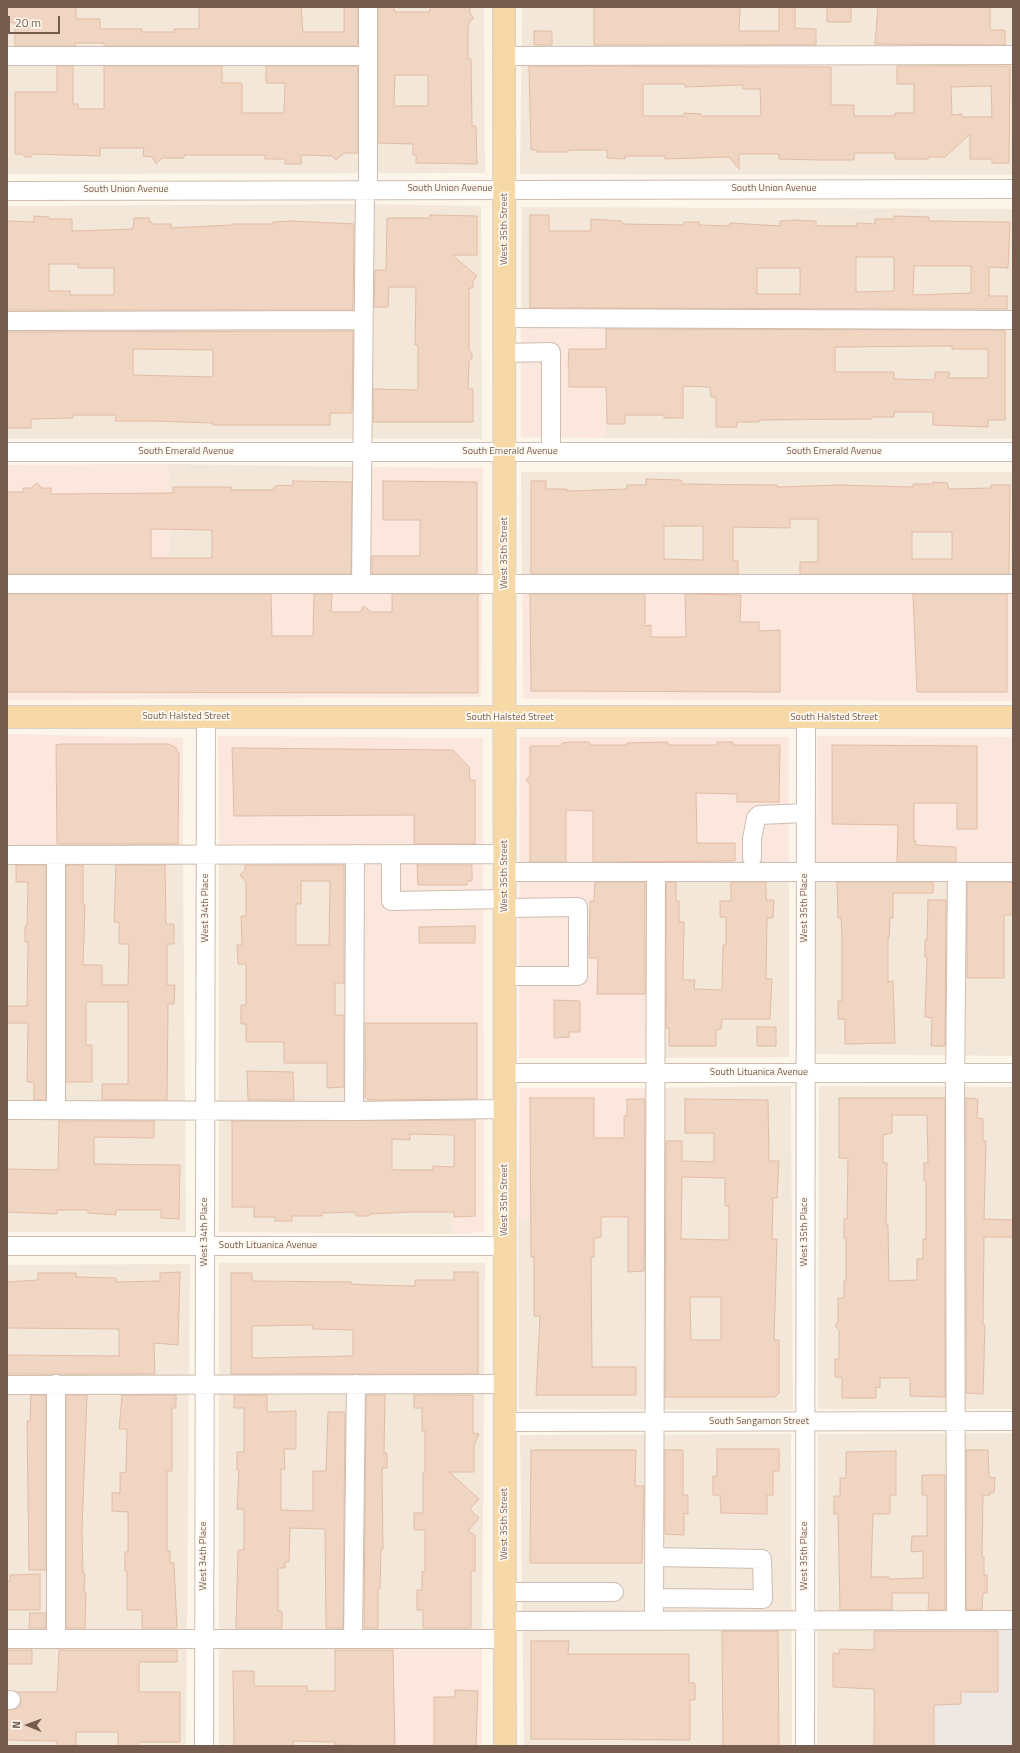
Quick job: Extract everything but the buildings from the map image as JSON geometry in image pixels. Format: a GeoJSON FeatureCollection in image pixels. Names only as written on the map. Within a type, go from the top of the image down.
{"type":"FeatureCollection","features":[{"type":"Feature","properties":{"kind":"main road","name":"West 35th Street"},"geometry":{"type":"LineString","coordinates":[[504,7],[505,1746]]}},
{"type":"Feature","properties":{"kind":"main road","name":"South Halsted Street"},"geometry":{"type":"LineString","coordinates":[[7,717],[1013,718]]}},
{"type":"Feature","properties":{"kind":"street"},"geometry":{"type":"LineString","coordinates":[[361,584],[363,320],[368,7]]}},
{"type":"Feature","properties":{"kind":"street"},"geometry":{"type":"LineString","coordinates":[[504,56],[1013,55]]}},
{"type":"Feature","properties":{"kind":"street"},"geometry":{"type":"LineString","coordinates":[[7,56],[368,56]]}},
{"type":"Feature","properties":{"kind":"street","name":"South Union Avenue"},"geometry":{"type":"LineString","coordinates":[[7,191],[366,189],[1013,189]]}},
{"type":"Feature","properties":{"kind":"street"},"geometry":{"type":"LineString","coordinates":[[504,318],[1013,320]]}},
{"type":"Feature","properties":{"kind":"street"},"geometry":{"type":"LineString","coordinates":[[7,321],[363,320]]}},
{"type":"Feature","properties":{"kind":"street"},"geometry":{"type":"LineString","coordinates":[[504,353],[552,352],[552,452]]}},
{"type":"Feature","properties":{"kind":"street","name":"South Emerald Avenue"},"geometry":{"type":"LineString","coordinates":[[7,452],[1013,452]]}},
{"type":"Feature","properties":{"kind":"street"},"geometry":{"type":"LineString","coordinates":[[7,584],[1013,584]]}},
{"type":"Feature","properties":{"kind":"street","name":"West 34th Place"},"geometry":{"type":"LineString","coordinates":[[204,1746],[206,717]]}},
{"type":"Feature","properties":{"kind":"street","name":"West 35th Place"},"geometry":{"type":"LineString","coordinates":[[805,1746],[806,718]]}},
{"type":"Feature","properties":{"kind":"street"},"geometry":{"type":"LineString","coordinates":[[752,858],[752,839],[756,818],[759,815],[806,813]]}},
{"type":"Feature","properties":{"kind":"street"},"geometry":{"type":"LineString","coordinates":[[354,1111],[355,854]]}},
{"type":"Feature","properties":{"kind":"street"},"geometry":{"type":"LineString","coordinates":[[391,854],[391,901],[505,903],[578,908],[578,976],[505,976]]}},
{"type":"Feature","properties":{"kind":"street"},"geometry":{"type":"LineString","coordinates":[[7,855],[391,854],[505,863],[656,872],[1013,872]]}},
{"type":"Feature","properties":{"kind":"street"},"geometry":{"type":"LineString","coordinates":[[56,855],[56,1110]]}},
{"type":"Feature","properties":{"kind":"street"},"geometry":{"type":"LineString","coordinates":[[654,1620],[656,872]]}},
{"type":"Feature","properties":{"kind":"street"},"geometry":{"type":"LineString","coordinates":[[956,1620],[957,1421],[955,1073],[958,872]]}},
{"type":"Feature","properties":{"kind":"street","name":"South Lituanica Avenue"},"geometry":{"type":"LineString","coordinates":[[505,1073],[1013,1073]]}},
{"type":"Feature","properties":{"kind":"street"},"geometry":{"type":"LineString","coordinates":[[7,1110],[354,1111],[505,1109]]}},
{"type":"Feature","properties":{"kind":"street","name":"South Lituanica Avenue"},"geometry":{"type":"LineString","coordinates":[[7,1246],[505,1246]]}},
{"type":"Feature","properties":{"kind":"street"},"geometry":{"type":"LineString","coordinates":[[7,1384],[505,1384]]}},
{"type":"Feature","properties":{"kind":"street"},"geometry":{"type":"LineString","coordinates":[[56,1384],[56,1639]]}},
{"type":"Feature","properties":{"kind":"street"},"geometry":{"type":"LineString","coordinates":[[353,1639],[356,1384]]}},
{"type":"Feature","properties":{"kind":"street","name":"South Sangamon Street"},"geometry":{"type":"LineString","coordinates":[[505,1422],[1013,1421]]}},
{"type":"Feature","properties":{"kind":"street"},"geometry":{"type":"LineString","coordinates":[[654,1557],[762,1559],[763,1599],[654,1598]]}},
{"type":"Feature","properties":{"kind":"street"},"geometry":{"type":"LineString","coordinates":[[505,1592],[614,1592]]}},
{"type":"Feature","properties":{"kind":"street"},"geometry":{"type":"LineString","coordinates":[[7,1639],[353,1639],[654,1620],[1013,1620]]}},
{"type":"Feature","properties":{"kind":"shaded area"},"geometry":{"type":"Polygon","coordinates":[[[7,7],[484,7],[485,173],[7,174],[7,7]]]}},
{"type":"Feature","properties":{"kind":"shaded area"},"geometry":{"type":"Polygon","coordinates":[[[522,7],[1013,7],[1013,175],[520,174],[522,7]]]}},
{"type":"Feature","properties":{"kind":"shaded area"},"geometry":{"type":"Polygon","coordinates":[[[364,204],[481,206],[482,439],[7,439],[7,206],[364,204]]]}},
{"type":"Feature","properties":{"kind":"shaded area"},"geometry":{"type":"Polygon","coordinates":[[[522,207],[1013,209],[1013,439],[606,438],[604,319],[521,318],[522,207]]]}},
{"type":"Feature","properties":{"kind":"shaded area"},"geometry":{"type":"Polygon","coordinates":[[[521,318],[604,319],[606,438],[521,437],[521,318]]]}},
{"type":"Feature","properties":{"kind":"shaded area"},"geometry":{"type":"Polygon","coordinates":[[[169,464],[362,467],[361,584],[168,584],[169,464]]]}},
{"type":"Feature","properties":{"kind":"shaded area"},"geometry":{"type":"Polygon","coordinates":[[[169,464],[168,583],[361,584],[362,467],[483,468],[481,697],[7,700],[7,465],[169,464]]]}},
{"type":"Feature","properties":{"kind":"shaded area"},"geometry":{"type":"Polygon","coordinates":[[[521,472],[1013,472],[1013,584],[522,584],[521,472]]]}},
{"type":"Feature","properties":{"kind":"shaded area"},"geometry":{"type":"Polygon","coordinates":[[[522,584],[1013,584],[1013,701],[523,699],[522,584]]]}},
{"type":"Feature","properties":{"kind":"shaded area"},"geometry":{"type":"Polygon","coordinates":[[[7,734],[183,738],[183,854],[7,856],[7,734]]]}},
{"type":"Feature","properties":{"kind":"shaded area"},"geometry":{"type":"Polygon","coordinates":[[[218,736],[483,738],[484,1232],[453,1234],[452,1110],[354,1111],[355,854],[219,854],[218,736]]]}},
{"type":"Feature","properties":{"kind":"shaded area"},"geometry":{"type":"Polygon","coordinates":[[[817,736],[1013,737],[1013,872],[816,872],[817,736]]]}},
{"type":"Feature","properties":{"kind":"shaded area"},"geometry":{"type":"Polygon","coordinates":[[[520,737],[789,737],[789,872],[656,872],[655,1058],[519,1058],[520,737]]]}},
{"type":"Feature","properties":{"kind":"shaded area"},"geometry":{"type":"Polygon","coordinates":[[[183,854],[186,1232],[7,1232],[7,856],[183,854]]]}},
{"type":"Feature","properties":{"kind":"shaded area"},"geometry":{"type":"Polygon","coordinates":[[[219,854],[355,854],[453,1109],[453,1234],[219,1232],[219,854]]]}},
{"type":"Feature","properties":{"kind":"shaded area"},"geometry":{"type":"Polygon","coordinates":[[[656,872],[789,872],[789,1057],[655,1058],[656,872]]]}},
{"type":"Feature","properties":{"kind":"shaded area"},"geometry":{"type":"Polygon","coordinates":[[[816,872],[1013,872],[1013,1056],[815,1054],[816,872]]]}},
{"type":"Feature","properties":{"kind":"shaded area"},"geometry":{"type":"Polygon","coordinates":[[[791,1086],[793,1410],[519,1409],[518,1219],[655,1219],[655,1088],[791,1086]]]}},
{"type":"Feature","properties":{"kind":"shaded area"},"geometry":{"type":"Polygon","coordinates":[[[819,1086],[1013,1087],[1013,1409],[818,1409],[819,1086]]]}},
{"type":"Feature","properties":{"kind":"shaded area"},"geometry":{"type":"Polygon","coordinates":[[[520,1088],[655,1088],[655,1219],[518,1219],[520,1088]]]}},
{"type":"Feature","properties":{"kind":"shaded area"},"geometry":{"type":"Polygon","coordinates":[[[219,1263],[485,1263],[482,1639],[353,1746],[219,1746],[219,1263]]]}},
{"type":"Feature","properties":{"kind":"shaded area"},"geometry":{"type":"Polygon","coordinates":[[[190,1264],[186,1746],[7,1746],[7,1265],[190,1264]]]}},
{"type":"Feature","properties":{"kind":"shaded area"},"geometry":{"type":"Polygon","coordinates":[[[1013,1433],[1013,1620],[872,1620],[873,1746],[817,1746],[818,1434],[1013,1433]]]}},
{"type":"Feature","properties":{"kind":"shaded area"},"geometry":{"type":"Polygon","coordinates":[[[791,1434],[792,1746],[524,1746],[520,1435],[791,1434]]]}},
{"type":"Feature","properties":{"kind":"shaded area"},"geometry":{"type":"Polygon","coordinates":[[[872,1620],[1013,1620],[1013,1746],[873,1746],[872,1620]]]}},
{"type":"Feature","properties":{"kind":"shaded area"},"geometry":{"type":"Polygon","coordinates":[[[353,1639],[482,1639],[482,1746],[353,1746],[353,1639]]]}}]}
